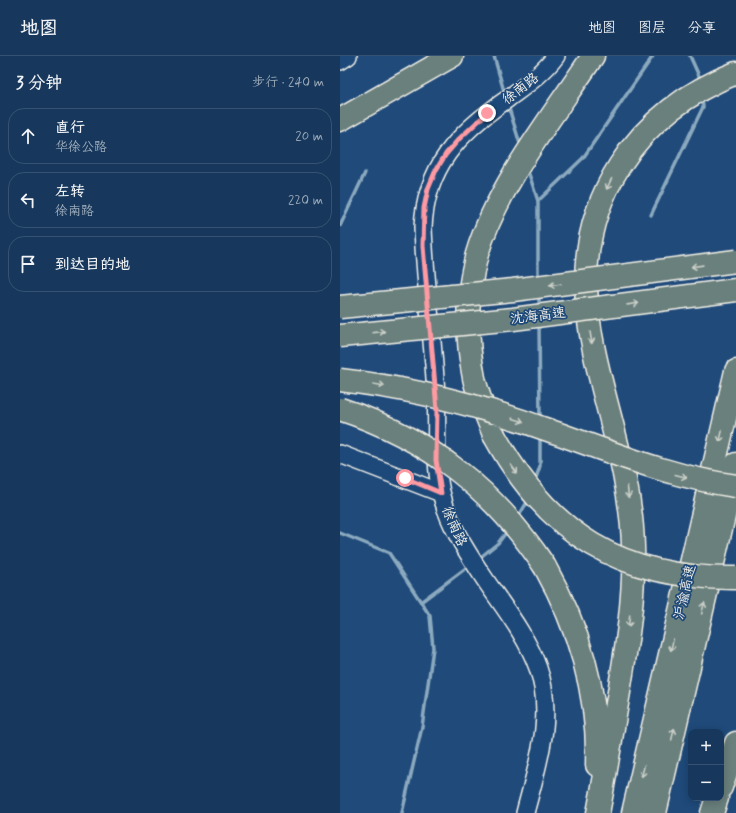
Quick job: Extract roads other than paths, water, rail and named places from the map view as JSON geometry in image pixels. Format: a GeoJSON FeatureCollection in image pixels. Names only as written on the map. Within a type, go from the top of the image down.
{"type":"FeatureCollection","features":[{"type":"Feature","properties":{"kind":"highway"},"geometry":{"type":"LineString","coordinates":[[340,112],[423,56]]}},
{"type":"Feature","properties":{"kind":"highway"},"geometry":{"type":"LineString","coordinates":[[593,56],[502,196],[488,225],[477,255],[468,318],[474,378],[494,435],[510,463],[532,494],[559,521],[589,543],[649,569],[680,576],[736,578]]}},
{"type":"Feature","properties":{"kind":"highway"},"geometry":{"type":"LineString","coordinates":[[340,120],[450,57]]}},
{"type":"Feature","properties":{"kind":"highway"},"geometry":{"type":"LineString","coordinates":[[598,813],[627,638],[631,603],[634,546],[628,487],[591,342],[585,290],[586,259],[600,202],[613,176],[629,151],[659,119],[695,92],[736,73]]}},
{"type":"Feature","properties":{"kind":"highway","name":"沈海高速"},"geometry":{"type":"LineString","coordinates":[[340,307],[513,290],[736,261]]}},
{"type":"Feature","properties":{"kind":"highway","name":"沈海高速"},"geometry":{"type":"LineString","coordinates":[[340,336],[513,319],[736,290]]}},
{"type":"Feature","properties":{"kind":"highway","name":"沪渝高速"},"geometry":{"type":"LineString","coordinates":[[633,813],[736,371]]}},
{"type":"Feature","properties":{"kind":"highway"},"geometry":{"type":"LineString","coordinates":[[340,380],[417,392],[481,408],[544,428],[644,465],[679,475],[736,486]]}},
{"type":"Feature","properties":{"kind":"highway"},"geometry":{"type":"LineString","coordinates":[[340,409],[389,428],[448,462],[501,509],[525,537],[545,567],[558,590],[575,630],[587,673],[595,715],[597,759],[594,813]]}},
{"type":"Feature","properties":{"kind":"highway","name":"沪渝高速"},"geometry":{"type":"LineString","coordinates":[[655,813],[736,464]]}},
{"type":"Feature","properties":{"kind":"highway"},"geometry":{"type":"LineString","coordinates":[[724,778],[736,743]]}},
{"type":"Feature","properties":{"kind":"highway"},"geometry":{"type":"LineString","coordinates":[[712,813],[716,801]]}},
{"type":"Feature","properties":{"kind":"street"},"geometry":{"type":"LineString","coordinates":[[340,61],[348,56]]}},
{"type":"Feature","properties":{"kind":"street","name":"徐南路"},"geometry":{"type":"LineString","coordinates":[[525,813],[542,745],[545,719],[544,692],[538,668],[526,644],[461,543],[450,520],[441,493],[436,460],[437,410],[423,246],[424,208],[428,189],[436,170],[446,154],[459,139],[487,113],[538,76],[556,56]]}},
{"type":"Feature","properties":{"kind":"street"},"geometry":{"type":"LineString","coordinates":[[340,454],[441,493]]}},
{"type":"Feature","properties":{"kind":"waterway"},"geometry":{"type":"LineString","coordinates":[[494,56],[505,95]]}},
{"type":"Feature","properties":{"kind":"waterway"},"geometry":{"type":"LineString","coordinates":[[538,201],[583,158],[653,56]]}},
{"type":"Feature","properties":{"kind":"waterway"},"geometry":{"type":"LineString","coordinates":[[690,56],[699,76],[700,82]]}},
{"type":"Feature","properties":{"kind":"waterway"},"geometry":{"type":"LineString","coordinates":[[651,215],[703,107],[702,98]]}},
{"type":"Feature","properties":{"kind":"waterway"},"geometry":{"type":"LineString","coordinates":[[508,105],[521,147]]}},
{"type":"Feature","properties":{"kind":"waterway"},"geometry":{"type":"LineString","coordinates":[[527,168],[538,201],[538,280]]}},
{"type":"Feature","properties":{"kind":"waterway"},"geometry":{"type":"LineString","coordinates":[[340,226],[365,173]]}},
{"type":"Feature","properties":{"kind":"waterway"},"geometry":{"type":"LineString","coordinates":[[539,295],[539,308]]}},
{"type":"Feature","properties":{"kind":"waterway"},"geometry":{"type":"LineString","coordinates":[[539,323],[540,420]]}},
{"type":"Feature","properties":{"kind":"waterway"},"geometry":{"type":"LineString","coordinates":[[535,481],[540,466],[540,435]]}},
{"type":"Feature","properties":{"kind":"waterway"},"geometry":{"type":"LineString","coordinates":[[517,519],[529,499]]}},
{"type":"Feature","properties":{"kind":"waterway"},"geometry":{"type":"LineString","coordinates":[[477,560],[498,543],[508,530]]}},
{"type":"Feature","properties":{"kind":"waterway"},"geometry":{"type":"LineString","coordinates":[[340,533],[389,553],[430,616],[433,648],[422,727],[402,813]]}},
{"type":"Feature","properties":{"kind":"waterway"},"geometry":{"type":"LineString","coordinates":[[422,601],[470,565]]}}]}
